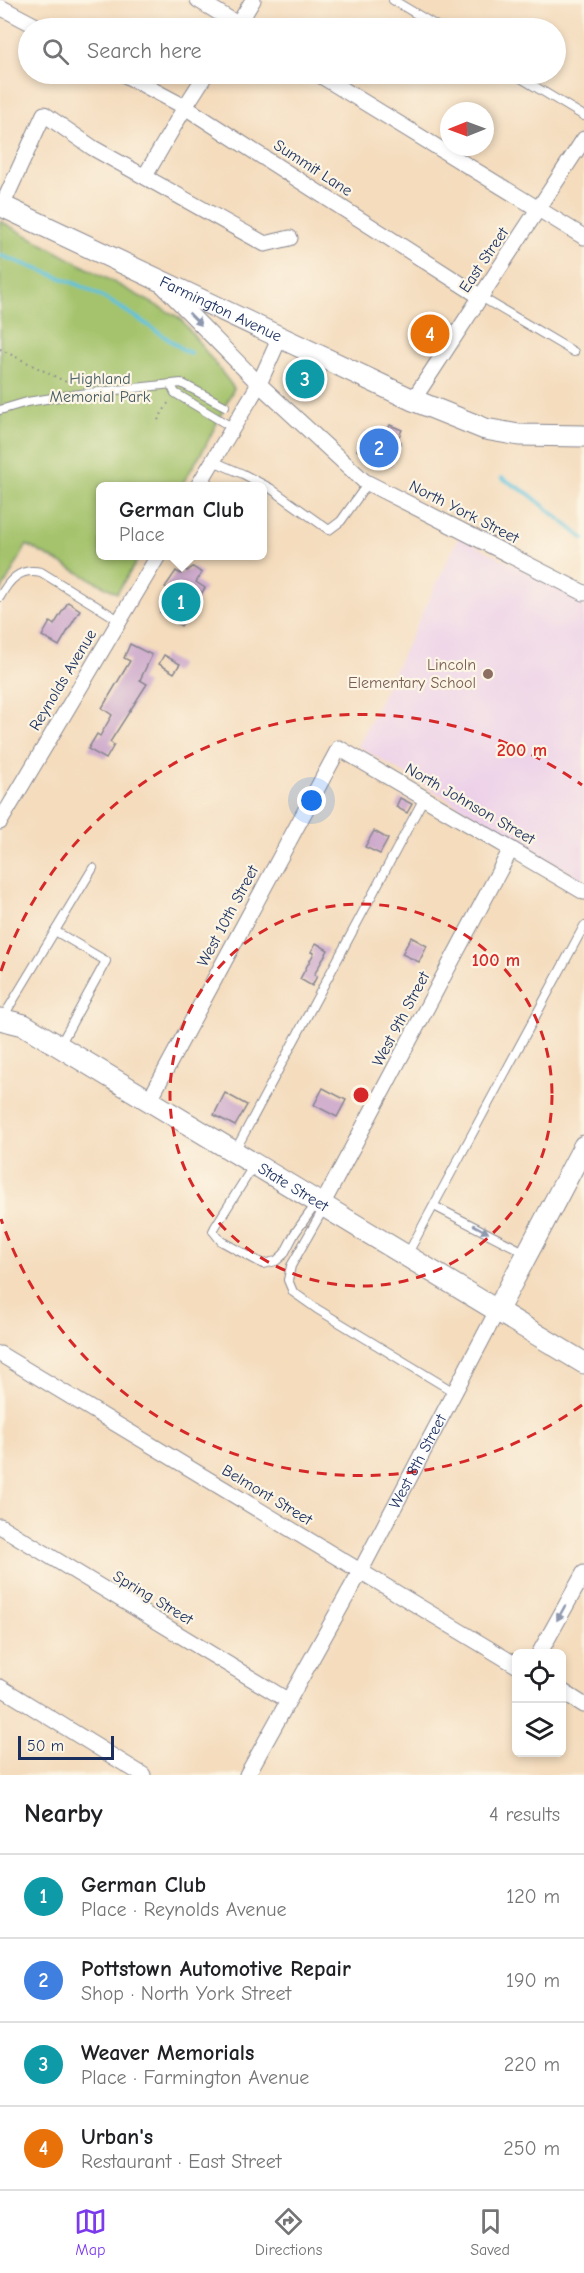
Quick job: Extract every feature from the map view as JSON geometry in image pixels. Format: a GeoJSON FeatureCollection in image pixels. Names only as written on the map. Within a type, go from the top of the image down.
{"type":"FeatureCollection","features":[{"type":"Feature","properties":{"kind":"street"},"geometry":{"type":"LineString","coordinates":[[198,0],[225,18]]}},
{"type":"Feature","properties":{"kind":"street"},"geometry":{"type":"LineString","coordinates":[[244,18],[253,0]]}},
{"type":"Feature","properties":{"kind":"street"},"geometry":{"type":"LineString","coordinates":[[0,7],[21,18]]}},
{"type":"Feature","properties":{"kind":"street","name":"Summit Lane"},"geometry":{"type":"LineString","coordinates":[[142,84],[185,107],[481,297]]}},
{"type":"Feature","properties":{"kind":"street"},"geometry":{"type":"LineString","coordinates":[[145,177],[200,84]]}},
{"type":"Feature","properties":{"kind":"street"},"geometry":{"type":"LineString","coordinates":[[334,84],[584,237]]}},
{"type":"Feature","properties":{"kind":"street"},"geometry":{"type":"LineString","coordinates":[[1,206],[44,114],[93,148],[264,244],[290,238]]}},
{"type":"Feature","properties":{"kind":"street","name":"East Street"},"geometry":{"type":"LineString","coordinates":[[412,400],[584,139]]}},
{"type":"Feature","properties":{"kind":"street","name":"Farmington Avenue"},"geometry":{"type":"LineString","coordinates":[[1,206],[412,400],[485,429],[519,435],[584,436]]}},
{"type":"Feature","properties":{"kind":"street","name":"North York Street"},"geometry":{"type":"LineString","coordinates":[[154,278],[368,483],[584,593]]}},
{"type":"Feature","properties":{"kind":"street"},"geometry":{"type":"LineString","coordinates":[[200,482],[261,380],[280,337]]}},
{"type":"Feature","properties":{"kind":"street","name":"Reynolds Avenue"},"geometry":{"type":"LineString","coordinates":[[0,822],[155,560]]}},
{"type":"Feature","properties":{"kind":"street","name":"North Johnson Street"},"geometry":{"type":"LineString","coordinates":[[339,748],[584,892]]}},
{"type":"Feature","properties":{"kind":"street","name":"West 10th Street"},"geometry":{"type":"LineString","coordinates":[[150,1101],[339,748]]}},
{"type":"Feature","properties":{"kind":"street","name":"West 9th Street"},"geometry":{"type":"LineString","coordinates":[[321,1205],[511,849]]}},
{"type":"Feature","properties":{"kind":"street","name":"State Street"},"geometry":{"type":"LineString","coordinates":[[1,1019],[24,1025],[584,1362]]}},
{"type":"Feature","properties":{"kind":"street","name":"West 8th Street"},"geometry":{"type":"LineString","coordinates":[[247,1775],[360,1572],[584,1146]]}},
{"type":"Feature","properties":{"kind":"street","name":"Belmont Street"},"geometry":{"type":"LineString","coordinates":[[0,1354],[512,1663]]}},
{"type":"Feature","properties":{"kind":"street","name":"Spring Street"},"geometry":{"type":"LineString","coordinates":[[0,1526],[287,1700]]}},
{"type":"Feature","properties":{"kind":"street"},"geometry":{"type":"LineString","coordinates":[[541,1649],[584,1573]]}},
{"type":"Feature","properties":{"kind":"street"},"geometry":{"type":"LineString","coordinates":[[0,1687],[143,1775]]}},
{"type":"Feature","properties":{"kind":"street"},"geometry":{"type":"LineString","coordinates":[[566,1694],[584,1705]]}},
{"type":"Feature","properties":{"kind":"lane"},"geometry":{"type":"LineString","coordinates":[[393,0],[423,18]]}},
{"type":"Feature","properties":{"kind":"lane"},"geometry":{"type":"LineString","coordinates":[[531,84],[584,116]]}},
{"type":"Feature","properties":{"kind":"lane"},"geometry":{"type":"LineString","coordinates":[[481,297],[574,352]]}},
{"type":"Feature","properties":{"kind":"lane"},"geometry":{"type":"LineString","coordinates":[[0,410],[39,400],[90,393],[173,389],[181,383],[225,406]]}},
{"type":"Feature","properties":{"kind":"lane"},"geometry":{"type":"LineString","coordinates":[[173,389],[233,428]]}},
{"type":"Feature","properties":{"kind":"lane"},"geometry":{"type":"LineString","coordinates":[[213,461],[258,482]]}},
{"type":"Feature","properties":{"kind":"lane"},"geometry":{"type":"LineString","coordinates":[[267,486],[329,530],[341,521],[368,483]]}},
{"type":"Feature","properties":{"kind":"lane"},"geometry":{"type":"LineString","coordinates":[[0,597],[16,574],[29,569],[41,572],[119,620]]}},
{"type":"Feature","properties":{"kind":"lane"},"geometry":{"type":"LineString","coordinates":[[234,1152],[424,798]]}},
{"type":"Feature","properties":{"kind":"lane"},"geometry":{"type":"LineString","coordinates":[[1,1019],[93,868]]}},
{"type":"Feature","properties":{"kind":"lane"},"geometry":{"type":"LineString","coordinates":[[406,1256],[584,926]]}},
{"type":"Feature","properties":{"kind":"lane"},"geometry":{"type":"LineString","coordinates":[[56,931],[106,961],[59,1047]]}},
{"type":"Feature","properties":{"kind":"lane"},"geometry":{"type":"LineString","coordinates":[[254,1165],[213,1231],[215,1236],[221,1240],[263,1263],[276,1261],[284,1254],[295,1233],[321,1205]]}},
{"type":"Feature","properties":{"kind":"lane"},"geometry":{"type":"LineString","coordinates":[[321,1205],[291,1266],[288,1280],[293,1292],[454,1392]]}},
{"type":"Feature","properties":{"kind":"lane"},"geometry":{"type":"LineString","coordinates":[[434,1206],[527,1254]]}},
{"type":"Feature","properties":{"kind":"path"},"geometry":{"type":"LineString","coordinates":[[0,349],[90,393]]}},
{"type":"Feature","properties":{"kind":"path"},"geometry":{"type":"LineString","coordinates":[[158,420],[173,389]]}},
{"type":"Feature","properties":{"kind":"shaded area","name":"Lincoln Elementary School"},"geometry":{"type":"Polygon","coordinates":[[[459,537],[584,601],[584,880],[358,746],[459,537]]]}},
{"type":"Feature","properties":{"kind":"green space","name":"Highland Memorial Park"},"geometry":{"type":"Polygon","coordinates":[[[0,221],[180,318],[234,388],[205,447],[183,482],[96,482],[96,560],[138,560],[117,593],[27,545],[0,593],[0,221]]]}},
{"type":"Feature","properties":{"kind":"building"},"geometry":{"type":"Polygon","coordinates":[[[296,364],[322,375],[316,389],[290,378],[296,364]]]}},
{"type":"Feature","properties":{"kind":"building"},"geometry":{"type":"Polygon","coordinates":[[[390,425],[402,430],[397,441],[401,442],[391,465],[357,450],[365,432],[383,440],[390,425]]]}},
{"type":"Feature","properties":{"kind":"building"},"geometry":{"type":"Polygon","coordinates":[[[193,567],[202,573],[196,582],[205,588],[181,626],[160,612],[173,592],[165,587],[176,571],[181,574],[184,569],[187,571],[193,567]]]}},
{"type":"Feature","properties":{"kind":"building"},"geometry":{"type":"Polygon","coordinates":[[[68,602],[80,610],[59,646],[42,636],[50,622],[54,625],[68,602]]]}},
{"type":"Feature","properties":{"kind":"building"},"geometry":{"type":"Polygon","coordinates":[[[130,644],[152,655],[140,680],[147,684],[110,742],[114,745],[106,759],[88,749],[97,734],[100,736],[112,715],[102,708],[130,661],[124,658],[130,644]]]}},
{"type":"Feature","properties":{"kind":"building"},"geometry":{"type":"Polygon","coordinates":[[[164,655],[180,664],[174,673],[159,664],[164,655]]]}},
{"type":"Feature","properties":{"kind":"building"},"geometry":{"type":"Polygon","coordinates":[[[400,798],[412,804],[407,813],[396,807],[400,798]]]}},
{"type":"Feature","properties":{"kind":"building"},"geometry":{"type":"Polygon","coordinates":[[[374,831],[388,839],[380,854],[365,847],[374,831]]]}},
{"type":"Feature","properties":{"kind":"building"},"geometry":{"type":"Polygon","coordinates":[[[411,937],[427,946],[419,962],[402,954],[411,937]]]}},
{"type":"Feature","properties":{"kind":"building"},"geometry":{"type":"Polygon","coordinates":[[[316,943],[328,950],[314,975],[317,976],[312,986],[300,979],[314,953],[311,952],[316,943]]]}},
{"type":"Feature","properties":{"kind":"building"},"geometry":{"type":"Polygon","coordinates":[[[323,1088],[346,1100],[337,1117],[314,1105],[323,1088]]]}},
{"type":"Feature","properties":{"kind":"building"},"geometry":{"type":"Polygon","coordinates":[[[225,1093],[247,1105],[235,1126],[214,1115],[225,1093]]]}},
{"type":"Feature","properties":{"kind":"waterway"},"geometry":{"type":"LineString","coordinates":[[0,255],[95,293],[191,353]]}},
{"type":"Feature","properties":{"kind":"waterway"},"geometry":{"type":"LineString","coordinates":[[502,478],[529,494],[584,539]]}},
{"type":"Feature","properties":{"kind":"place","name":"Urban's"},"geometry":{"type":"Point","coordinates":[430,334]}},
{"type":"Feature","properties":{"kind":"place","name":"Weaver Memorials"},"geometry":{"type":"Point","coordinates":[305,379]}},
{"type":"Feature","properties":{"kind":"place","name":"Pottstown Automotive Repair"},"geometry":{"type":"Point","coordinates":[379,448]}},
{"type":"Feature","properties":{"kind":"place","name":"German Club"},"geometry":{"type":"Point","coordinates":[181,602]}},
{"type":"Feature","properties":{"kind":"place","name":"Lincoln Elementary School"},"geometry":{"type":"Point","coordinates":[488,674]}}]}
